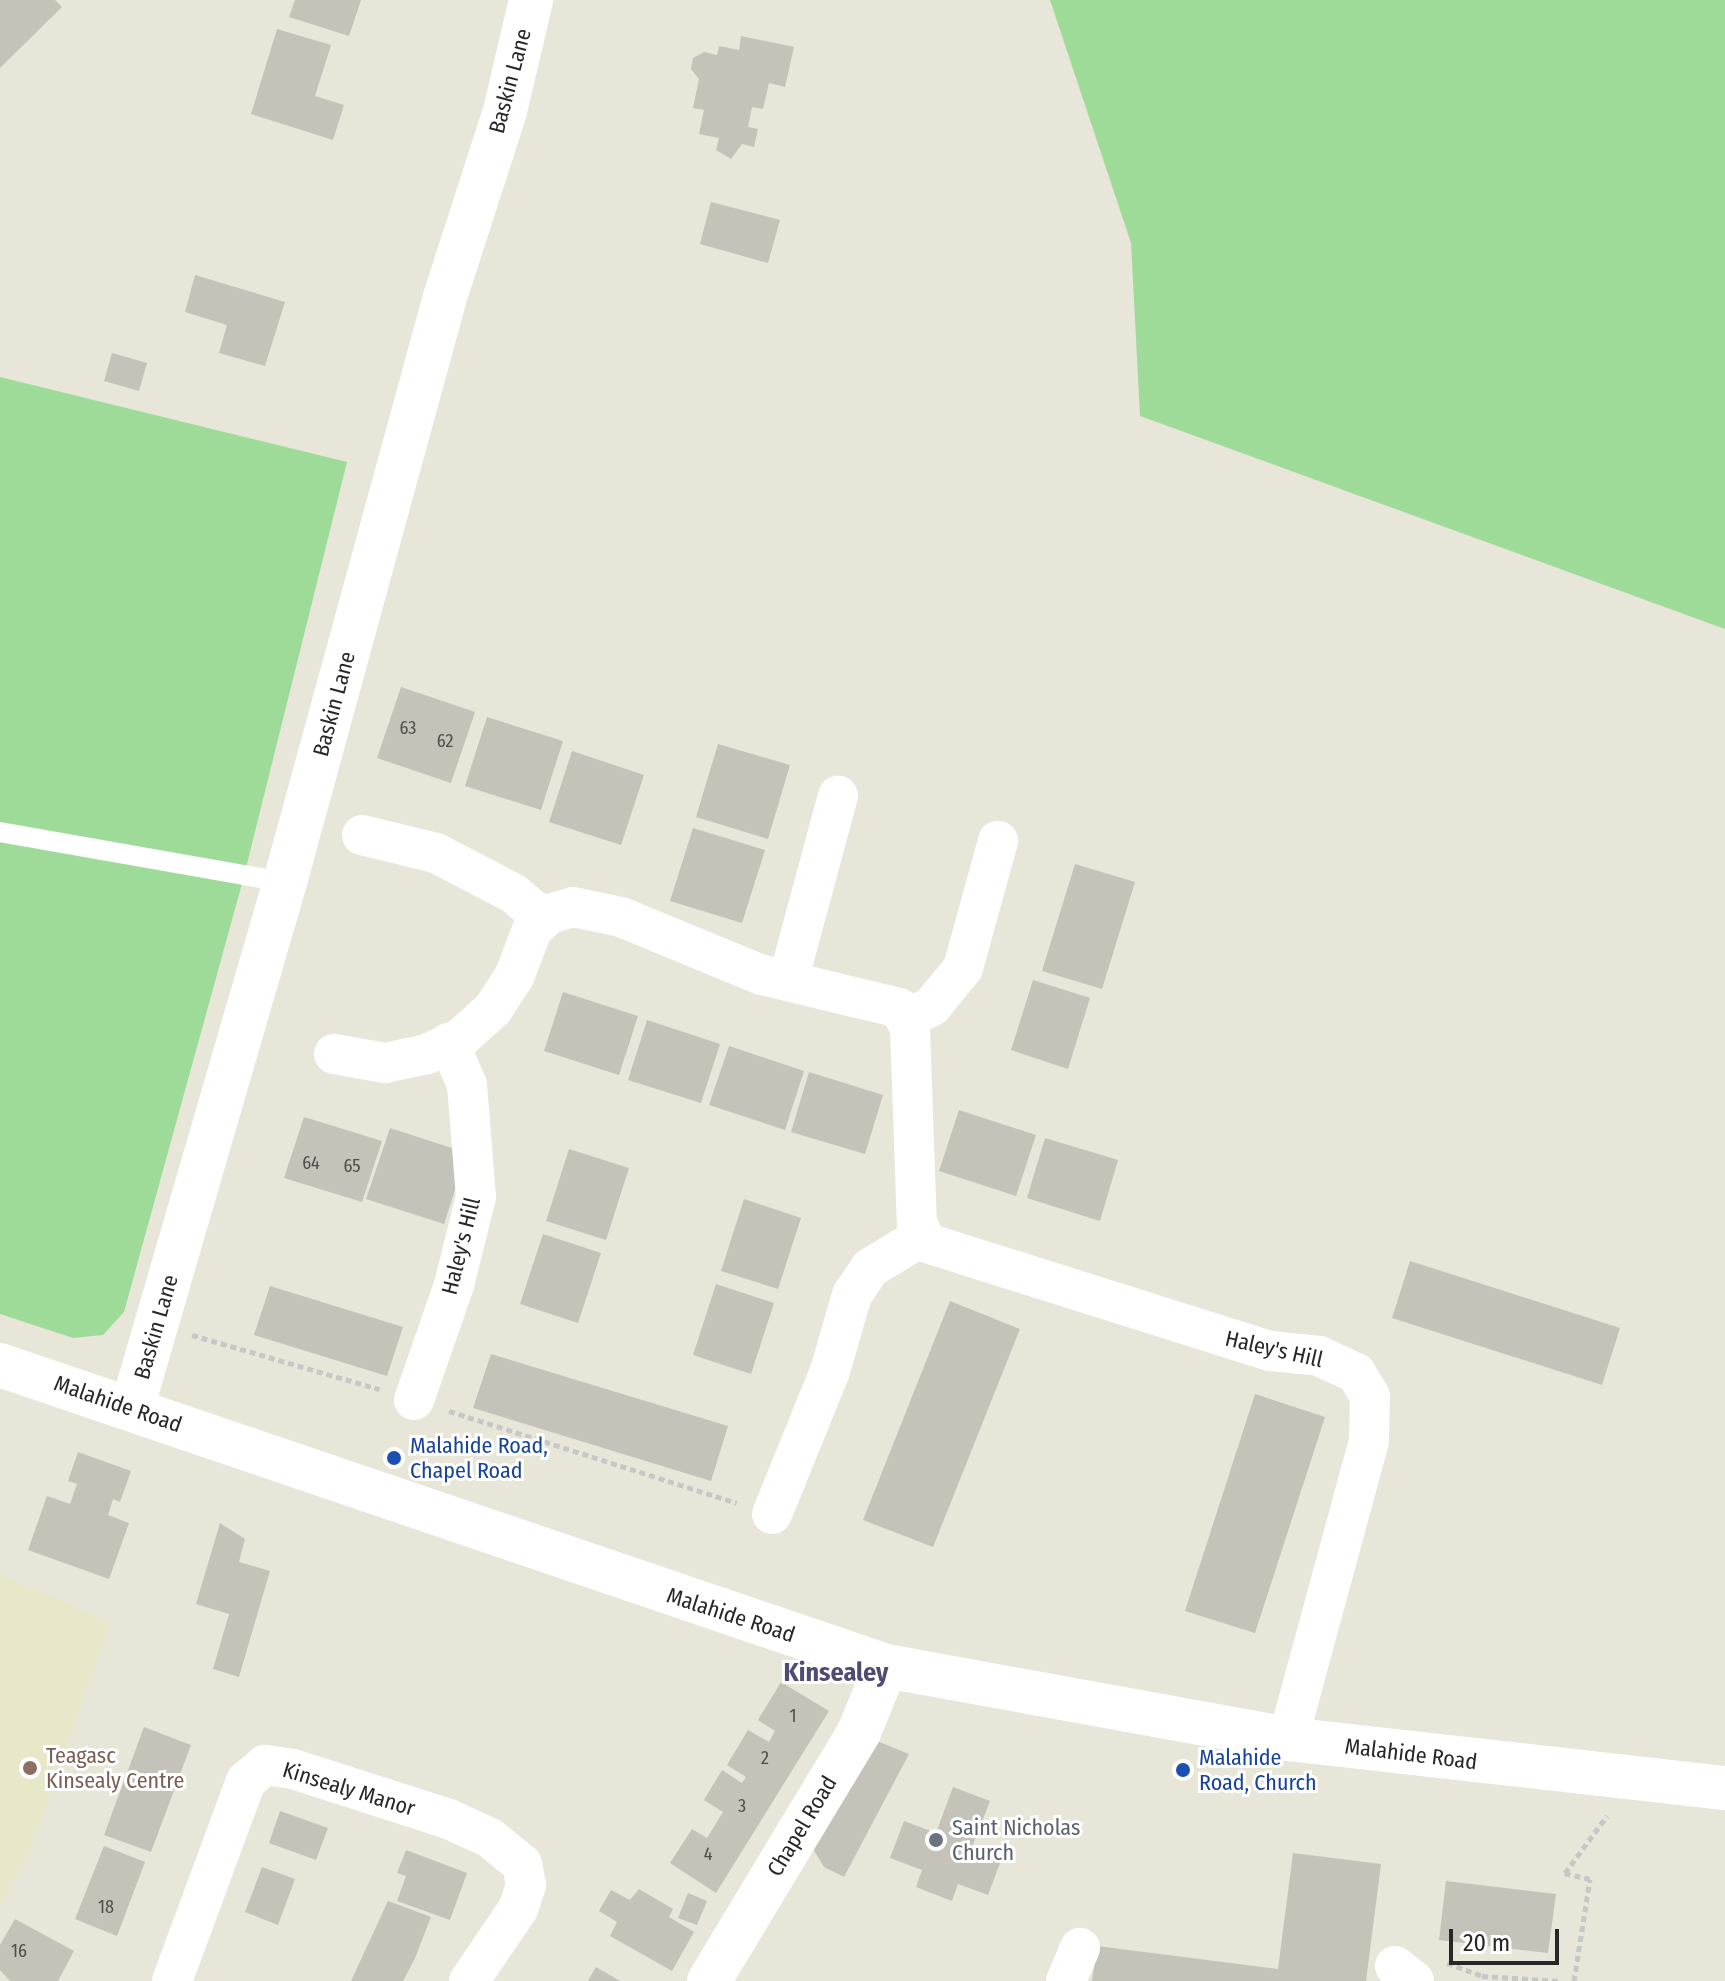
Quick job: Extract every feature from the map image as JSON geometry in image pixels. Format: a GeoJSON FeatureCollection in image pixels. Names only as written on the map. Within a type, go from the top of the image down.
{"type":"FeatureCollection","features":[{"type":"Feature","properties":{"kind":"street","name":"Baskin Lane"},"geometry":{"type":"LineString","coordinates":[[132,1408],[285,882],[445,297],[505,111],[531,0]]}},
{"type":"Feature","properties":{"kind":"street"},"geometry":{"type":"LineString","coordinates":[[788,981],[838,796]]}},
{"type":"Feature","properties":{"kind":"street"},"geometry":{"type":"LineString","coordinates":[[362,835],[436,853],[513,893],[543,918]]}},
{"type":"Feature","properties":{"kind":"street"},"geometry":{"type":"LineString","coordinates":[[907,1019],[932,1006],[963,968],[998,841]]}},
{"type":"Feature","properties":{"kind":"street"},"geometry":{"type":"LineString","coordinates":[[334,1054],[385,1063],[427,1054],[449,1043],[493,1009],[514,977],[532,930],[543,918],[573,907],[621,917],[713,958],[788,981],[899,1008],[907,1019],[913,1062],[913,1176],[917,1224],[923,1236],[870,1268],[852,1295],[830,1371],[772,1514]]}},
{"type":"Feature","properties":{"kind":"street","name":"Haley's Hill"},"geometry":{"type":"LineString","coordinates":[[414,1400],[454,1285],[476,1197],[467,1085],[449,1043]]}},
{"type":"Feature","properties":{"kind":"street","name":"Haley's Hill"},"geometry":{"type":"LineString","coordinates":[[923,1236],[927,1243],[1016,1275],[1270,1351],[1319,1356],[1356,1373],[1370,1396],[1369,1441],[1288,1739]]}},
{"type":"Feature","properties":{"kind":"street","name":"Malahide Road"},"geometry":{"type":"LineString","coordinates":[[0,1365],[132,1408],[378,1497],[886,1666],[1288,1739],[1725,1788]]}},
{"type":"Feature","properties":{"kind":"street","name":"Chapel Road"},"geometry":{"type":"LineString","coordinates":[[709,1981],[859,1732],[886,1666]]}},
{"type":"Feature","properties":{"kind":"street","name":"Kinsealy Manor"},"geometry":{"type":"LineString","coordinates":[[172,1981],[246,1781],[265,1765],[293,1769],[449,1819],[490,1838],[522,1864],[526,1885],[518,1909],[469,1981]]}},
{"type":"Feature","properties":{"kind":"lane"},"geometry":{"type":"LineString","coordinates":[[0,832],[285,882]]}},
{"type":"Feature","properties":{"kind":"path"},"geometry":{"type":"LineString","coordinates":[[157,1325],[414,1400],[772,1514]]}},
{"type":"Feature","properties":{"kind":"path"},"geometry":{"type":"LineString","coordinates":[[1574,1981],[1590,1879],[1565,1873],[1634,1780]]}},
{"type":"Feature","properties":{"kind":"path"},"geometry":{"type":"LineString","coordinates":[[1405,1973],[1411,1949],[1482,1976],[1559,1981]]}},
{"type":"Feature","properties":{"kind":"shaded area","name":"Teagasc Kinsealy Centre"},"geometry":{"type":"Polygon","coordinates":[[[0,1574],[111,1623],[30,1851],[0,1909],[0,1574]]]}},
{"type":"Feature","properties":{"kind":"green space"},"geometry":{"type":"Polygon","coordinates":[[[1050,0],[1725,0],[1725,629],[1140,416],[1131,243],[1050,0]]]}},
{"type":"Feature","properties":{"kind":"green space"},"geometry":{"type":"Polygon","coordinates":[[[0,377],[347,462],[243,880],[124,1312],[103,1335],[73,1338],[0,1314],[0,377]]]}},
{"type":"Feature","properties":{"kind":"building"},"geometry":{"type":"Polygon","coordinates":[[[0,0],[55,0],[62,7],[0,68],[0,0]]]}},
{"type":"Feature","properties":{"kind":"building"},"geometry":{"type":"Polygon","coordinates":[[[295,0],[361,0],[349,36],[289,17],[295,0]]]}},
{"type":"Feature","properties":{"kind":"building"},"geometry":{"type":"Polygon","coordinates":[[[277,29],[331,45],[315,96],[344,105],[333,140],[251,114],[277,29]]]}},
{"type":"Feature","properties":{"kind":"building"},"geometry":{"type":"Polygon","coordinates":[[[741,36],[794,47],[785,87],[769,83],[763,109],[752,107],[748,127],[758,129],[754,147],[742,144],[731,159],[716,150],[719,138],[699,134],[704,110],[693,108],[699,79],[691,69],[693,58],[704,52],[717,55],[719,46],[739,50],[741,36]]]}},
{"type":"Feature","properties":{"kind":"building"},"geometry":{"type":"Polygon","coordinates":[[[711,202],[780,220],[768,263],[700,244],[711,202]]]}},
{"type":"Feature","properties":{"kind":"building"},"geometry":{"type":"Polygon","coordinates":[[[195,275],[285,302],[265,366],[219,353],[227,325],[185,312],[195,275]]]}},
{"type":"Feature","properties":{"kind":"building"},"geometry":{"type":"Polygon","coordinates":[[[112,353],[147,363],[139,391],[104,381],[112,353]]]}},
{"type":"Feature","properties":{"kind":"building"},"geometry":{"type":"Polygon","coordinates":[[[401,687],[475,712],[451,783],[377,758],[401,687]]]}},
{"type":"Feature","properties":{"kind":"building"},"geometry":{"type":"Polygon","coordinates":[[[487,717],[563,741],[541,810],[465,786],[487,717]]]}},
{"type":"Feature","properties":{"kind":"building"},"geometry":{"type":"Polygon","coordinates":[[[718,744],[790,765],[768,839],[696,817],[718,744]]]}},
{"type":"Feature","properties":{"kind":"building"},"geometry":{"type":"Polygon","coordinates":[[[572,751],[644,775],[621,845],[549,822],[572,751]]]}},
{"type":"Feature","properties":{"kind":"building"},"geometry":{"type":"Polygon","coordinates":[[[693,828],[765,850],[742,923],[670,901],[693,828]]]}},
{"type":"Feature","properties":{"kind":"building"},"geometry":{"type":"Polygon","coordinates":[[[1075,864],[1135,882],[1102,989],[1042,971],[1075,864]]]}},
{"type":"Feature","properties":{"kind":"building"},"geometry":{"type":"Polygon","coordinates":[[[1033,980],[1090,998],[1068,1069],[1011,1050],[1033,980]]]}},
{"type":"Feature","properties":{"kind":"building"},"geometry":{"type":"Polygon","coordinates":[[[563,992],[638,1016],[619,1075],[544,1051],[563,992]]]}},
{"type":"Feature","properties":{"kind":"building"},"geometry":{"type":"Polygon","coordinates":[[[647,1020],[720,1044],[701,1103],[628,1080],[647,1020]]]}},
{"type":"Feature","properties":{"kind":"building"},"geometry":{"type":"Polygon","coordinates":[[[729,1046],[804,1071],[785,1130],[709,1105],[729,1046]]]}},
{"type":"Feature","properties":{"kind":"building"},"geometry":{"type":"Polygon","coordinates":[[[809,1072],[883,1095],[865,1154],[791,1132],[809,1072]]]}},
{"type":"Feature","properties":{"kind":"building"},"geometry":{"type":"Polygon","coordinates":[[[959,1110],[1036,1135],[1016,1196],[939,1171],[959,1110]]]}},
{"type":"Feature","properties":{"kind":"building"},"geometry":{"type":"Polygon","coordinates":[[[304,1117],[382,1141],[362,1202],[284,1178],[304,1117]]]}},
{"type":"Feature","properties":{"kind":"building"},"geometry":{"type":"Polygon","coordinates":[[[390,1128],[467,1153],[444,1224],[366,1199],[390,1128]]]}},
{"type":"Feature","properties":{"kind":"building"},"geometry":{"type":"Polygon","coordinates":[[[1045,1138],[1118,1160],[1100,1221],[1027,1198],[1045,1138]]]}},
{"type":"Feature","properties":{"kind":"building"},"geometry":{"type":"Polygon","coordinates":[[[569,1149],[629,1168],[606,1240],[546,1221],[569,1149]]]}},
{"type":"Feature","properties":{"kind":"building"},"geometry":{"type":"Polygon","coordinates":[[[744,1199],[801,1218],[778,1289],[721,1271],[744,1199]]]}},
{"type":"Feature","properties":{"kind":"building"},"geometry":{"type":"Polygon","coordinates":[[[543,1234],[601,1253],[578,1323],[520,1304],[543,1234]]]}},
{"type":"Feature","properties":{"kind":"building"},"geometry":{"type":"Polygon","coordinates":[[[1410,1261],[1620,1328],[1602,1385],[1392,1318],[1410,1261]]]}},
{"type":"Feature","properties":{"kind":"building"},"geometry":{"type":"Polygon","coordinates":[[[716,1284],[774,1303],[751,1374],[693,1355],[716,1284]]]}},
{"type":"Feature","properties":{"kind":"building"},"geometry":{"type":"Polygon","coordinates":[[[270,1286],[403,1327],[387,1376],[254,1335],[270,1286]]]}},
{"type":"Feature","properties":{"kind":"building"},"geometry":{"type":"Polygon","coordinates":[[[950,1301],[1020,1329],[933,1547],[863,1520],[950,1301]]]}},
{"type":"Feature","properties":{"kind":"building"},"geometry":{"type":"Polygon","coordinates":[[[491,1354],[728,1426],[711,1481],[473,1408],[491,1354]]]}},
{"type":"Feature","properties":{"kind":"building"},"geometry":{"type":"Polygon","coordinates":[[[1255,1394],[1325,1417],[1255,1633],[1185,1611],[1255,1394]]]}},
{"type":"Feature","properties":{"kind":"building"},"geometry":{"type":"Polygon","coordinates":[[[78,1452],[131,1471],[120,1502],[113,1499],[108,1515],[129,1523],[109,1579],[28,1550],[47,1496],[70,1504],[77,1484],[68,1481],[78,1452]]]}},
{"type":"Feature","properties":{"kind":"building"},"geometry":{"type":"Polygon","coordinates":[[[220,1523],[245,1539],[239,1562],[270,1571],[239,1677],[213,1669],[229,1614],[196,1604],[220,1523]]]}},
{"type":"Feature","properties":{"kind":"building"},"geometry":{"type":"Polygon","coordinates":[[[781,1682],[829,1711],[716,1893],[670,1863],[692,1829],[707,1838],[723,1812],[704,1800],[722,1770],[742,1783],[746,1777],[727,1765],[748,1730],[769,1742],[775,1731],[758,1720],[781,1682]]]}},
{"type":"Feature","properties":{"kind":"building"},"geometry":{"type":"Polygon","coordinates":[[[144,1727],[191,1745],[151,1852],[104,1835],[144,1727]]]}},
{"type":"Feature","properties":{"kind":"building"},"geometry":{"type":"Polygon","coordinates":[[[877,1741],[909,1754],[844,1877],[824,1867],[813,1849],[877,1741]]]}},
{"type":"Feature","properties":{"kind":"building","name":"Saint Nicholas Church"},"geometry":{"type":"Polygon","coordinates":[[[953,1787],[990,1801],[972,1847],[1002,1858],[988,1895],[958,1884],[952,1901],[916,1887],[922,1870],[890,1858],[904,1821],[936,1833],[953,1787]]]}},
{"type":"Feature","properties":{"kind":"building"},"geometry":{"type":"Polygon","coordinates":[[[280,1811],[328,1828],[316,1860],[269,1843],[280,1811]]]}},
{"type":"Feature","properties":{"kind":"building"},"geometry":{"type":"Polygon","coordinates":[[[104,1846],[145,1862],[117,1936],[75,1919],[104,1846]]]}},
{"type":"Feature","properties":{"kind":"building"},"geometry":{"type":"Polygon","coordinates":[[[406,1850],[467,1873],[450,1920],[397,1901],[406,1876],[397,1873],[406,1850]]]}},
{"type":"Feature","properties":{"kind":"building"},"geometry":{"type":"Polygon","coordinates":[[[1293,1853],[1381,1864],[1366,1981],[1092,1981],[1097,1946],[1278,1969],[1293,1853]]]}},
{"type":"Feature","properties":{"kind":"building"},"geometry":{"type":"Polygon","coordinates":[[[262,1867],[295,1879],[278,1925],[245,1912],[262,1867]]]}},
{"type":"Feature","properties":{"kind":"building"},"geometry":{"type":"Polygon","coordinates":[[[1446,1881],[1556,1894],[1548,1953],[1439,1940],[1446,1881]]]}},
{"type":"Feature","properties":{"kind":"building"},"geometry":{"type":"Polygon","coordinates":[[[639,1889],[673,1909],[669,1917],[694,1932],[672,1971],[610,1936],[617,1922],[599,1911],[611,1890],[630,1900],[639,1889]]]}},
{"type":"Feature","properties":{"kind":"building"},"geometry":{"type":"Polygon","coordinates":[[[688,1893],[707,1901],[697,1925],[678,1918],[688,1893]]]}},
{"type":"Feature","properties":{"kind":"building"},"geometry":{"type":"Polygon","coordinates":[[[388,1901],[431,1917],[415,1958],[403,1981],[351,1981],[388,1901]]]}},
{"type":"Feature","properties":{"kind":"building"},"geometry":{"type":"Polygon","coordinates":[[[15,1919],[74,1951],[58,1981],[10,1981],[0,1970],[0,1945],[15,1919]]]}},
{"type":"Feature","properties":{"kind":"building"},"geometry":{"type":"Polygon","coordinates":[[[596,1967],[620,1981],[588,1981],[596,1967]]]}},
{"type":"Feature","properties":{"kind":"place","name":"Malahide Road, Chapel Road"},"geometry":{"type":"Point","coordinates":[394,1458]}},
{"type":"Feature","properties":{"kind":"place","name":"Teagasc Kinsealy Centre"},"geometry":{"type":"Point","coordinates":[30,1768]}},
{"type":"Feature","properties":{"kind":"place","name":"Malahide Road, Church"},"geometry":{"type":"Point","coordinates":[1183,1770]}},
{"type":"Feature","properties":{"kind":"place","name":"Saint Nicholas Church"},"geometry":{"type":"Point","coordinates":[936,1840]}},
{"type":"Feature","properties":{"kind":"district","name":"Kinsealey"},"geometry":{"type":"Point","coordinates":[836,1673]}}]}
